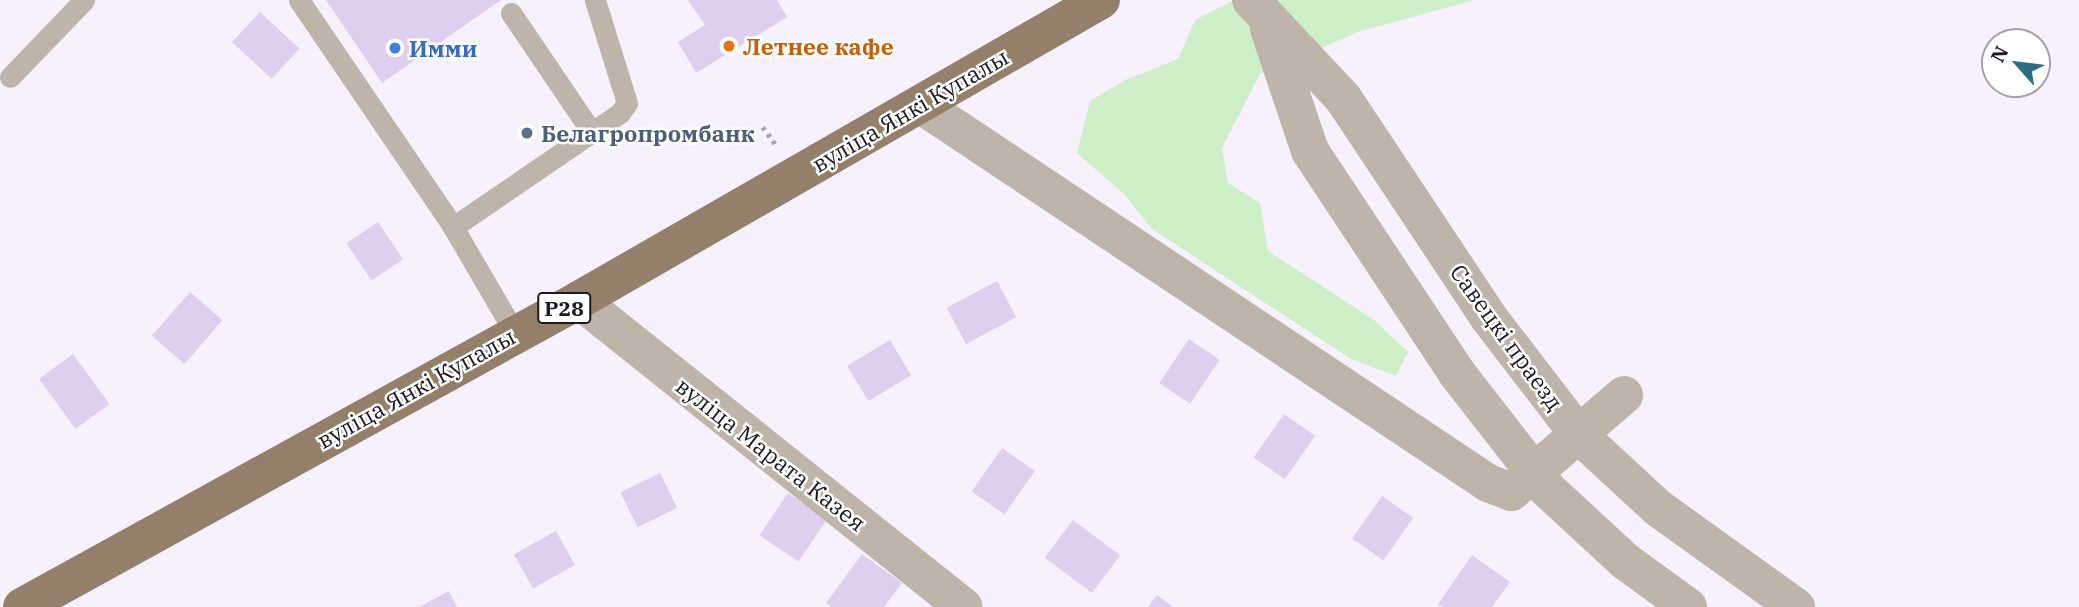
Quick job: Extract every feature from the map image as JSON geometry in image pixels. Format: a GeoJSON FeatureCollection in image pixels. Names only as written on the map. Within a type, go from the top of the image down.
{"type":"FeatureCollection","features":[{"type":"Feature","properties":{"kind":"main road","name":"вуліца Янкі Купалы"},"geometry":{"type":"LineString","coordinates":[[22,607],[579,300],[1101,0]]}},
{"type":"Feature","properties":{"kind":"street","name":"Савецкі праезд"},"geometry":{"type":"LineString","coordinates":[[1259,10],[1343,98],[1489,318],[1580,436],[1658,508],[1796,607]]}},
{"type":"Feature","properties":{"kind":"street","name":"Савецкі праезд"},"geometry":{"type":"LineString","coordinates":[[1259,10],[1310,151],[1456,372],[1523,483],[1688,607]]}},
{"type":"Feature","properties":{"kind":"street","name":"Савецкі праезд"},"geometry":{"type":"LineString","coordinates":[[921,105],[1476,475],[1523,483]]}},
{"type":"Feature","properties":{"kind":"street","name":"вуліца Марата Казея"},"geometry":{"type":"LineString","coordinates":[[579,300],[964,607]]}},
{"type":"Feature","properties":{"kind":"street"},"geometry":{"type":"LineString","coordinates":[[1523,483],[1624,395]]}},
{"type":"Feature","properties":{"kind":"lane"},"geometry":{"type":"LineString","coordinates":[[10,77],[84,0]]}},
{"type":"Feature","properties":{"kind":"lane"},"geometry":{"type":"LineString","coordinates":[[299,0],[453,227],[515,333]]}},
{"type":"Feature","properties":{"kind":"lane"},"geometry":{"type":"LineString","coordinates":[[453,227],[620,113],[627,103],[595,0]]}},
{"type":"Feature","properties":{"kind":"lane"},"geometry":{"type":"LineString","coordinates":[[511,13],[591,131]]}},
{"type":"Feature","properties":{"kind":"green space"},"geometry":{"type":"Polygon","coordinates":[[[1234,0],[1475,0],[1361,31],[1260,74],[1222,148],[1228,183],[1260,203],[1268,251],[1374,320],[1408,352],[1396,376],[1351,359],[1152,229],[1124,194],[1077,153],[1090,101],[1125,80],[1178,59],[1195,20],[1234,0]]]}},
{"type":"Feature","properties":{"kind":"building","name":"Имми"},"geometry":{"type":"Polygon","coordinates":[[[326,0],[501,0],[382,83],[326,0]]]}},
{"type":"Feature","properties":{"kind":"building"},"geometry":{"type":"Polygon","coordinates":[[[688,0],[777,0],[787,17],[696,73],[678,42],[705,25],[688,0]]]}},
{"type":"Feature","properties":{"kind":"building"},"geometry":{"type":"Polygon","coordinates":[[[260,12],[299,49],[272,79],[232,42],[260,12]]]}},
{"type":"Feature","properties":{"kind":"building"},"geometry":{"type":"Polygon","coordinates":[[[378,222],[403,259],[372,281],[346,243],[378,222]]]}},
{"type":"Feature","properties":{"kind":"building"},"geometry":{"type":"Polygon","coordinates":[[[997,281],[1016,317],[966,344],[947,308],[997,281]]]}},
{"type":"Feature","properties":{"kind":"building"},"geometry":{"type":"Polygon","coordinates":[[[190,292],[222,320],[184,364],[152,336],[190,292]]]}},
{"type":"Feature","properties":{"kind":"building"},"geometry":{"type":"Polygon","coordinates":[[[1189,339],[1220,360],[1190,404],[1159,383],[1189,339]]]}},
{"type":"Feature","properties":{"kind":"building"},"geometry":{"type":"Polygon","coordinates":[[[890,340],[911,375],[868,401],[847,366],[890,340]]]}},
{"type":"Feature","properties":{"kind":"building"},"geometry":{"type":"Polygon","coordinates":[[[73,354],[109,404],[75,429],[39,379],[73,354]]]}},
{"type":"Feature","properties":{"kind":"building"},"geometry":{"type":"Polygon","coordinates":[[[1284,414],[1315,436],[1285,479],[1254,457],[1284,414]]]}},
{"type":"Feature","properties":{"kind":"building"},"geometry":{"type":"Polygon","coordinates":[[[1002,448],[1035,471],[1004,514],[972,491],[1002,448]]]}},
{"type":"Feature","properties":{"kind":"building"},"geometry":{"type":"Polygon","coordinates":[[[660,473],[677,508],[638,527],[620,492],[660,473]]]}},
{"type":"Feature","properties":{"kind":"building"},"geometry":{"type":"Polygon","coordinates":[[[788,493],[827,519],[798,562],[759,535],[788,493]]]}},
{"type":"Feature","properties":{"kind":"building"},"geometry":{"type":"Polygon","coordinates":[[[1382,496],[1413,518],[1383,560],[1352,539],[1382,496]]]}},
{"type":"Feature","properties":{"kind":"building"},"geometry":{"type":"Polygon","coordinates":[[[1073,520],[1120,556],[1092,593],[1045,558],[1073,520]]]}},
{"type":"Feature","properties":{"kind":"building"},"geometry":{"type":"Polygon","coordinates":[[[556,531],[575,565],[533,588],[514,554],[556,531]]]}},
{"type":"Feature","properties":{"kind":"building"},"geometry":{"type":"Polygon","coordinates":[[[862,554],[902,583],[884,607],[831,607],[826,603],[862,554]]]}},
{"type":"Feature","properties":{"kind":"building"},"geometry":{"type":"Polygon","coordinates":[[[1472,555],[1510,582],[1492,607],[1443,607],[1438,604],[1472,555]]]}},
{"type":"Feature","properties":{"kind":"building"},"geometry":{"type":"Polygon","coordinates":[[[449,591],[457,607],[419,607],[449,591]]]}},
{"type":"Feature","properties":{"kind":"building"},"geometry":{"type":"Polygon","coordinates":[[[1157,595],[1173,607],[1148,607],[1157,595]]]}},
{"type":"Feature","properties":{"kind":"place","name":"Летнее кафе"},"geometry":{"type":"Point","coordinates":[729,46]}},
{"type":"Feature","properties":{"kind":"place","name":"Имми"},"geometry":{"type":"Point","coordinates":[395,48]}},
{"type":"Feature","properties":{"kind":"place","name":"Белагропромбанк"},"geometry":{"type":"Point","coordinates":[527,133]}}]}
